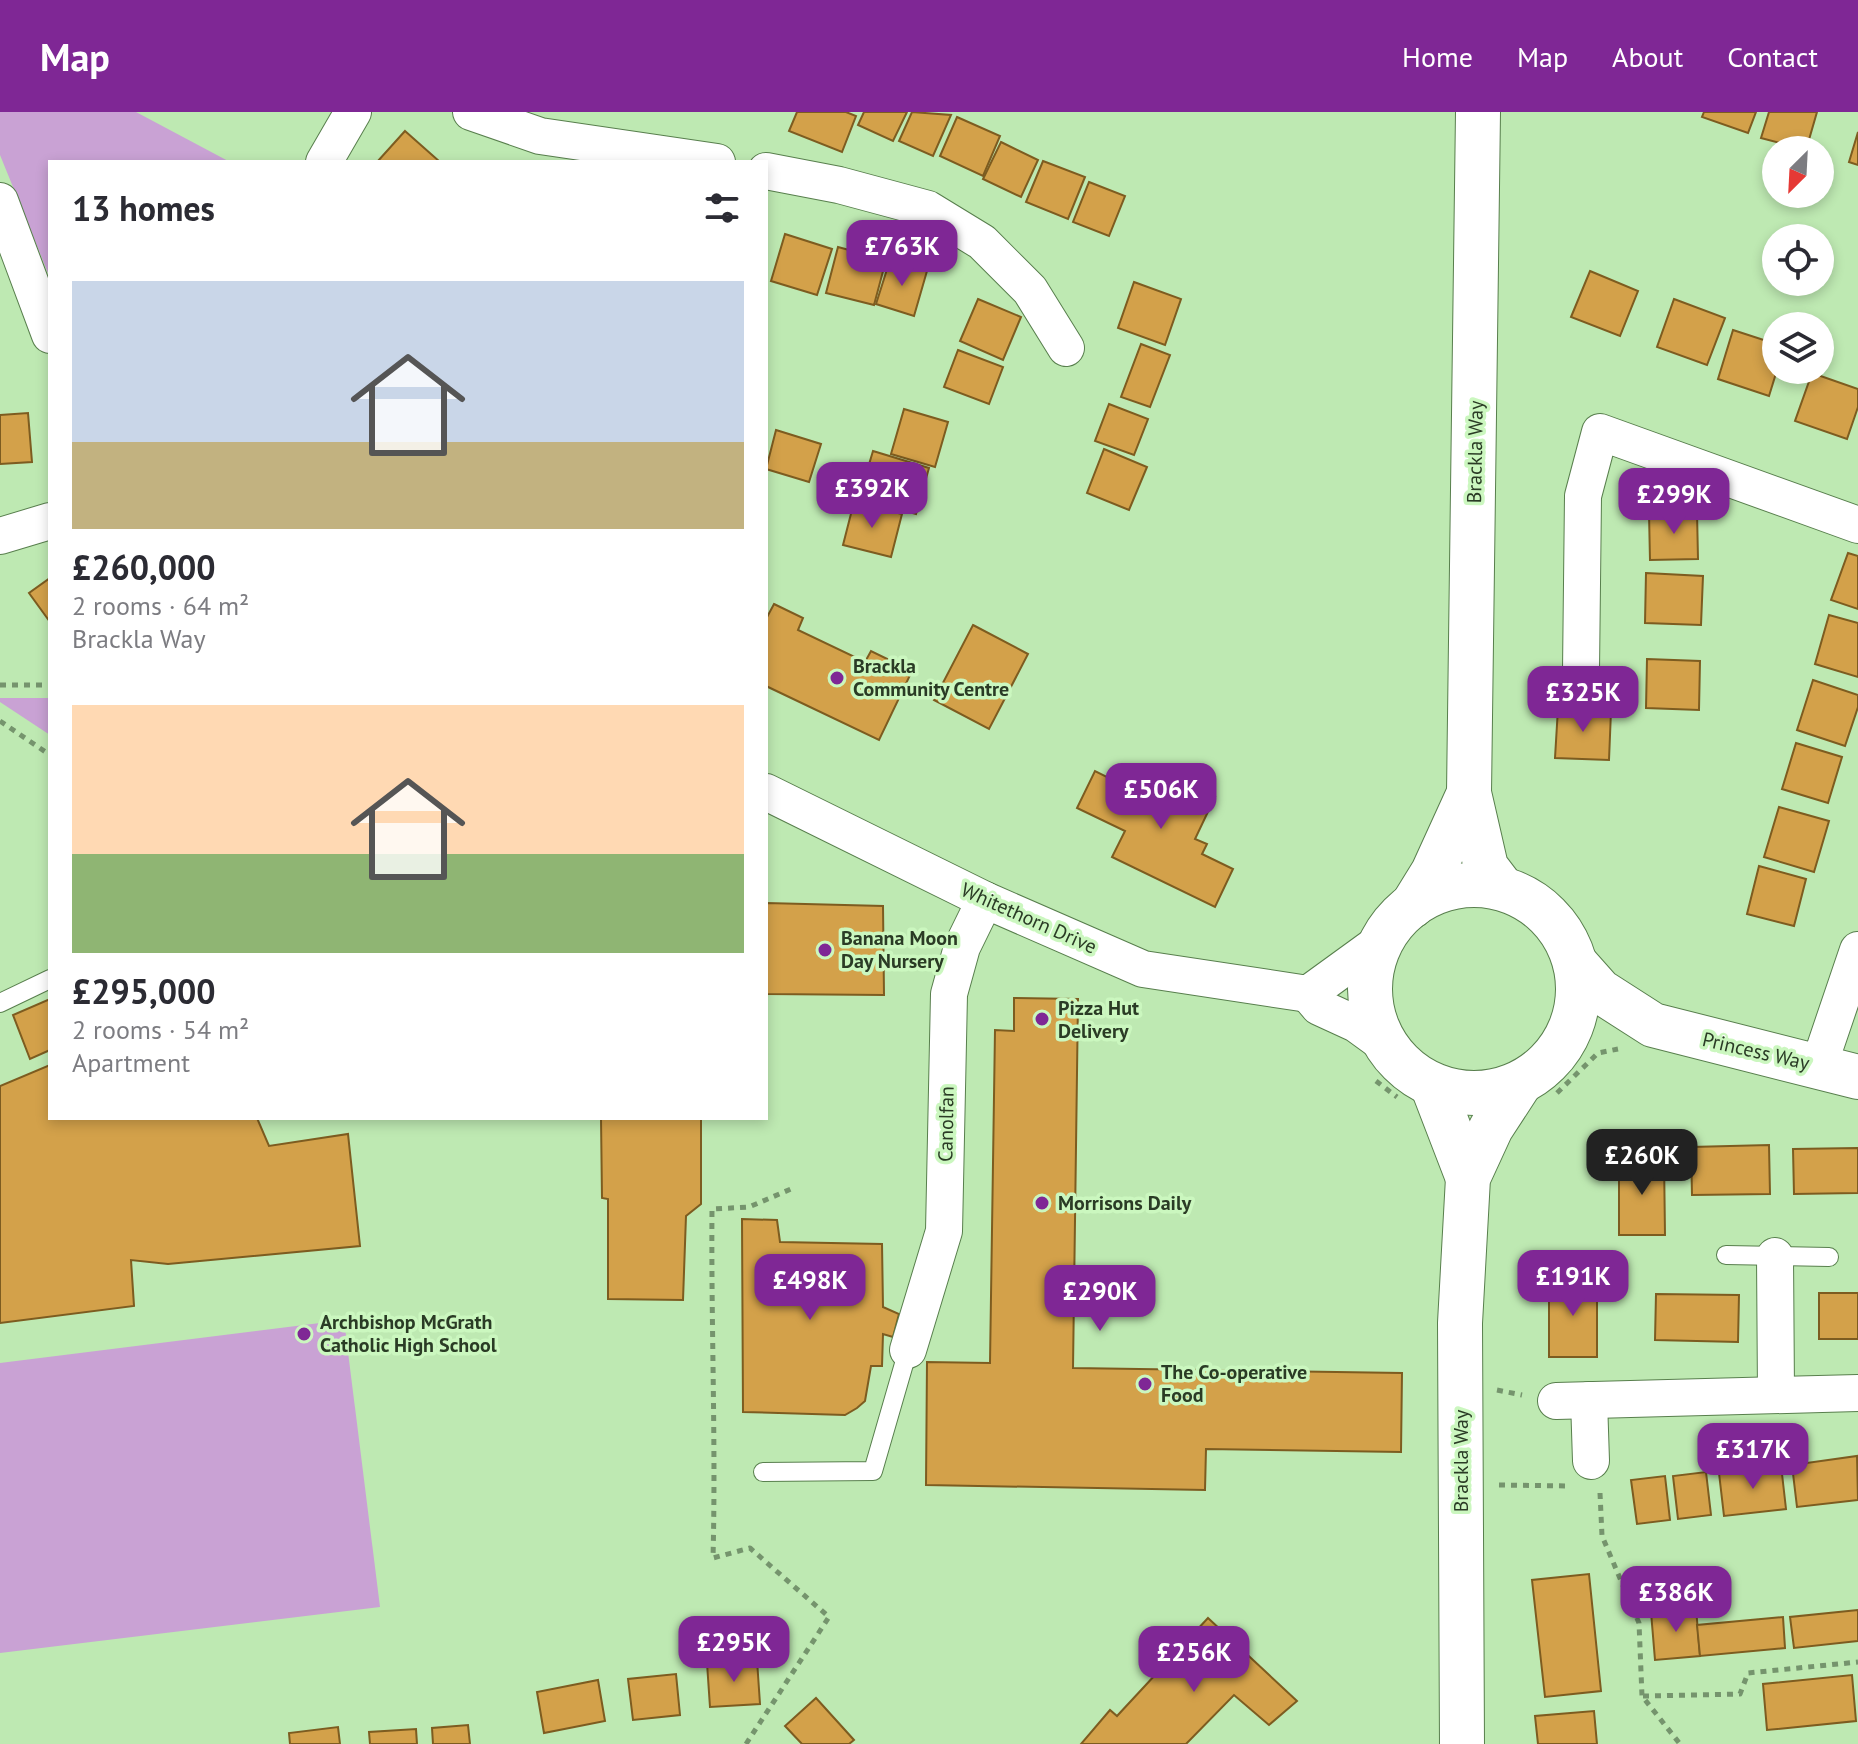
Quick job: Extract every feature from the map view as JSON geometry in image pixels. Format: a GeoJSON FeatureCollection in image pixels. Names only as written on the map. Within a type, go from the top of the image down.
{"type":"FeatureCollection","features":[{"type":"Feature","properties":{"kind":"street"},"geometry":{"type":"LineString","coordinates":[[325,160],[353,112]]}},
{"type":"Feature","properties":{"kind":"street"},"geometry":{"type":"LineString","coordinates":[[471,112],[540,136],[703,160]]}},
{"type":"Feature","properties":{"kind":"street","name":"Brackla Way"},"geometry":{"type":"LineString","coordinates":[[1478,112],[1469,793],[1486,867],[1502,888]]}},
{"type":"Feature","properties":{"kind":"street"},"geometry":{"type":"LineString","coordinates":[[768,171],[839,185],[928,209],[982,242],[1030,290],[1066,348]]}},
{"type":"Feature","properties":{"kind":"street"},"geometry":{"type":"LineString","coordinates":[[0,201],[48,330]]}},
{"type":"Feature","properties":{"kind":"street"},"geometry":{"type":"LineString","coordinates":[[1581,671],[1583,496],[1600,432],[1858,525]]}},
{"type":"Feature","properties":{"kind":"street"},"geometry":{"type":"LineString","coordinates":[[0,536],[48,522]]}},
{"type":"Feature","properties":{"kind":"street","name":"Whitethorn Drive"},"geometry":{"type":"LineString","coordinates":[[768,793],[985,900],[1143,969],[1308,994],[1319,1007],[1356,1024],[1389,1048]]}},
{"type":"Feature","properties":{"kind":"street","name":"Brackla Way"},"geometry":{"type":"LineString","coordinates":[[1412,906],[1433,872],[1469,793]]}},
{"type":"Feature","properties":{"kind":"street"},"geometry":{"type":"LineString","coordinates":[[1466,884],[1502,888],[1537,905],[1563,934],[1576,964],[1578,1002],[1568,1036],[1546,1067],[1519,1085],[1473,1095],[1433,1087],[1398,1063],[1377,1032],[1368,986],[1375,950],[1395,919],[1412,906],[1425,896],[1466,884]]}},
{"type":"Feature","properties":{"kind":"street","name":"Canolfan"},"geometry":{"type":"LineString","coordinates":[[908,1350],[944,1231],[949,994],[962,947],[985,900]]}},
{"type":"Feature","properties":{"kind":"street"},"geometry":{"type":"LineString","coordinates":[[1308,994],[1381,941]]}},
{"type":"Feature","properties":{"kind":"street"},"geometry":{"type":"LineString","coordinates":[[1838,1071],[1858,950]]}},
{"type":"Feature","properties":{"kind":"street","name":"Princess Way"},"geometry":{"type":"LineString","coordinates":[[1576,964],[1600,991],[1653,1025],[1838,1071]]}},
{"type":"Feature","properties":{"kind":"street","name":"Princess Way"},"geometry":{"type":"LineString","coordinates":[[1558,1049],[1584,1036],[1653,1025]]}},
{"type":"Feature","properties":{"kind":"street","name":"Brackla Way"},"geometry":{"type":"LineString","coordinates":[[1462,1744],[1460,1323],[1468,1178],[1491,1128],[1519,1085]]}},
{"type":"Feature","properties":{"kind":"street","name":"Brackla Way"},"geometry":{"type":"LineString","coordinates":[[1433,1087],[1468,1178]]}},
{"type":"Feature","properties":{"kind":"street"},"geometry":{"type":"LineString","coordinates":[[1775,1256],[1776,1393]]}},
{"type":"Feature","properties":{"kind":"street"},"geometry":{"type":"LineString","coordinates":[[1592,1478],[1573,1401],[1858,1393]]}},
{"type":"Feature","properties":{"kind":"lane"},"geometry":{"type":"LineString","coordinates":[[0,1003],[48,980]]}},
{"type":"Feature","properties":{"kind":"lane"},"geometry":{"type":"LineString","coordinates":[[1726,1255],[1829,1257]]}},
{"type":"Feature","properties":{"kind":"lane"},"geometry":{"type":"LineString","coordinates":[[763,1472],[873,1471],[908,1350]]}},
{"type":"Feature","properties":{"kind":"path"},"geometry":{"type":"LineString","coordinates":[[0,685],[48,685]]}},
{"type":"Feature","properties":{"kind":"path"},"geometry":{"type":"LineString","coordinates":[[0,721],[48,754]]}},
{"type":"Feature","properties":{"kind":"path"},"geometry":{"type":"LineString","coordinates":[[746,1744],[829,1617],[750,1548],[713,1558],[716,1429],[711,1362],[712,1209],[749,1207],[791,1189]]}},
{"type":"Feature","properties":{"kind":"path"},"geometry":{"type":"LineString","coordinates":[[1493,1376],[1493,1389],[1573,1401]]}},
{"type":"Feature","properties":{"kind":"path"},"geometry":{"type":"LineString","coordinates":[[1461,1484],[1592,1478],[1602,1536],[1639,1623],[1642,1696],[1680,1744]]}},
{"type":"Feature","properties":{"kind":"path"},"geometry":{"type":"LineString","coordinates":[[1642,1696],[1740,1694],[1748,1673],[1858,1662]]}},
{"type":"Feature","properties":{"kind":"shaded area"},"geometry":{"type":"Polygon","coordinates":[[[0,112],[136,112],[226,160],[48,160],[48,273],[0,155],[0,112]]]}},
{"type":"Feature","properties":{"kind":"shaded area"},"geometry":{"type":"Polygon","coordinates":[[[0,698],[48,698],[48,734],[0,702],[0,698]]]}},
{"type":"Feature","properties":{"kind":"shaded area"},"geometry":{"type":"Polygon","coordinates":[[[344,1320],[380,1607],[0,1653],[0,1363],[344,1320]]]}},
{"type":"Feature","properties":{"kind":"building"},"geometry":{"type":"Polygon","coordinates":[[[797,112],[846,112],[856,116],[842,152],[789,131],[797,112]]]}},
{"type":"Feature","properties":{"kind":"building"},"geometry":{"type":"Polygon","coordinates":[[[864,112],[907,112],[893,141],[858,125],[864,112]]]}},
{"type":"Feature","properties":{"kind":"building"},"geometry":{"type":"Polygon","coordinates":[[[912,112],[951,115],[933,156],[899,141],[912,112]]]}},
{"type":"Feature","properties":{"kind":"building"},"geometry":{"type":"Polygon","coordinates":[[[1704,112],[1756,112],[1748,133],[1702,117],[1704,112]]]}},
{"type":"Feature","properties":{"kind":"building"},"geometry":{"type":"Polygon","coordinates":[[[1769,112],[1817,112],[1810,136],[1761,138],[1769,112]]]}},
{"type":"Feature","properties":{"kind":"building"},"geometry":{"type":"Polygon","coordinates":[[[957,117],[1000,136],[983,176],[940,156],[957,117]]]}},
{"type":"Feature","properties":{"kind":"building"},"geometry":{"type":"Polygon","coordinates":[[[405,131],[438,160],[379,160],[405,131]]]}},
{"type":"Feature","properties":{"kind":"building"},"geometry":{"type":"Polygon","coordinates":[[[1858,132],[1858,165],[1849,162],[1858,132]]]}},
{"type":"Feature","properties":{"kind":"building"},"geometry":{"type":"Polygon","coordinates":[[[1001,142],[1038,160],[1021,197],[983,179],[1001,142]]]}},
{"type":"Feature","properties":{"kind":"building"},"geometry":{"type":"Polygon","coordinates":[[[1043,161],[1085,177],[1068,219],[1026,202],[1043,161]]]}},
{"type":"Feature","properties":{"kind":"building"},"geometry":{"type":"Polygon","coordinates":[[[1089,182],[1125,196],[1109,236],[1073,222],[1089,182]]]}},
{"type":"Feature","properties":{"kind":"building"},"geometry":{"type":"Polygon","coordinates":[[[785,234],[832,249],[817,295],[771,281],[785,234]]]}},
{"type":"Feature","properties":{"kind":"building"},"geometry":{"type":"Polygon","coordinates":[[[838,247],[886,260],[874,305],[826,293],[838,247]]]}},
{"type":"Feature","properties":{"kind":"building"},"geometry":{"type":"Polygon","coordinates":[[[890,260],[927,271],[914,316],[876,304],[890,260]]]}},
{"type":"Feature","properties":{"kind":"building"},"geometry":{"type":"Polygon","coordinates":[[[1590,271],[1638,291],[1620,336],[1571,317],[1590,271]]]}},
{"type":"Feature","properties":{"kind":"building"},"geometry":{"type":"Polygon","coordinates":[[[1134,282],[1181,299],[1165,345],[1118,328],[1134,282]]]}},
{"type":"Feature","properties":{"kind":"building"},"geometry":{"type":"Polygon","coordinates":[[[978,299],[1021,317],[1003,360],[960,341],[978,299]]]}},
{"type":"Feature","properties":{"kind":"building"},"geometry":{"type":"Polygon","coordinates":[[[1674,299],[1725,318],[1707,365],[1657,347],[1674,299]]]}},
{"type":"Feature","properties":{"kind":"building"},"geometry":{"type":"Polygon","coordinates":[[[1733,330],[1762,339],[1762,384],[1773,384],[1769,396],[1718,379],[1733,330]]]}},
{"type":"Feature","properties":{"kind":"building"},"geometry":{"type":"Polygon","coordinates":[[[1141,344],[1170,355],[1150,407],[1121,397],[1141,344]]]}},
{"type":"Feature","properties":{"kind":"building"},"geometry":{"type":"Polygon","coordinates":[[[958,350],[1003,367],[989,404],[944,387],[958,350]]]}},
{"type":"Feature","properties":{"kind":"building"},"geometry":{"type":"Polygon","coordinates":[[[1834,381],[1858,389],[1858,407],[1847,439],[1795,421],[1808,384],[1834,384],[1834,381]]]}},
{"type":"Feature","properties":{"kind":"building"},"geometry":{"type":"Polygon","coordinates":[[[1109,404],[1148,419],[1134,455],[1095,441],[1109,404]]]}},
{"type":"Feature","properties":{"kind":"building"},"geometry":{"type":"Polygon","coordinates":[[[904,409],[948,422],[935,467],[891,454],[904,409]]]}},
{"type":"Feature","properties":{"kind":"building"},"geometry":{"type":"Polygon","coordinates":[[[28,413],[32,462],[0,464],[0,415],[28,413]]]}},
{"type":"Feature","properties":{"kind":"building"},"geometry":{"type":"Polygon","coordinates":[[[776,430],[821,444],[809,482],[768,470],[776,430]]]}},
{"type":"Feature","properties":{"kind":"building"},"geometry":{"type":"Polygon","coordinates":[[[1104,449],[1147,467],[1129,510],[1087,493],[1104,449]]]}},
{"type":"Feature","properties":{"kind":"building"},"geometry":{"type":"Polygon","coordinates":[[[873,451],[929,468],[916,514],[859,498],[873,451]]]}},
{"type":"Feature","properties":{"kind":"building"},"geometry":{"type":"Polygon","coordinates":[[[854,502],[902,514],[891,557],[843,545],[854,502]]]}},
{"type":"Feature","properties":{"kind":"building"},"geometry":{"type":"Polygon","coordinates":[[[1697,512],[1698,559],[1650,560],[1649,513],[1697,512]]]}},
{"type":"Feature","properties":{"kind":"building"},"geometry":{"type":"Polygon","coordinates":[[[1848,553],[1858,556],[1858,609],[1831,600],[1848,553]]]}},
{"type":"Feature","properties":{"kind":"building"},"geometry":{"type":"Polygon","coordinates":[[[1646,573],[1703,576],[1701,625],[1645,623],[1646,573]]]}},
{"type":"Feature","properties":{"kind":"building"},"geometry":{"type":"Polygon","coordinates":[[[48,579],[48,619],[29,593],[48,579]]]}},
{"type":"Feature","properties":{"kind":"building","name":"Brackla Community Centre"},"geometry":{"type":"Polygon","coordinates":[[[774,604],[803,618],[798,630],[865,662],[871,651],[912,671],[879,740],[768,687],[768,615],[774,604]]]}},
{"type":"Feature","properties":{"kind":"building"},"geometry":{"type":"Polygon","coordinates":[[[1829,615],[1858,623],[1858,677],[1815,664],[1829,615]]]}},
{"type":"Feature","properties":{"kind":"building"},"geometry":{"type":"Polygon","coordinates":[[[973,625],[1028,654],[989,729],[934,700],[973,625]]]}},
{"type":"Feature","properties":{"kind":"building"},"geometry":{"type":"Polygon","coordinates":[[[1647,659],[1700,661],[1699,710],[1646,708],[1647,659]]]}},
{"type":"Feature","properties":{"kind":"building"},"geometry":{"type":"Polygon","coordinates":[[[1813,680],[1858,695],[1858,707],[1845,746],[1797,730],[1813,680]]]}},
{"type":"Feature","properties":{"kind":"building"},"geometry":{"type":"Polygon","coordinates":[[[1558,708],[1611,711],[1609,760],[1555,758],[1558,708]]]}},
{"type":"Feature","properties":{"kind":"building"},"geometry":{"type":"Polygon","coordinates":[[[1796,743],[1842,757],[1828,803],[1782,789],[1796,743]]]}},
{"type":"Feature","properties":{"kind":"building"},"geometry":{"type":"Polygon","coordinates":[[[1155,767],[1215,797],[1195,839],[1207,844],[1202,854],[1233,869],[1215,907],[1112,857],[1125,831],[1077,808],[1095,771],[1141,794],[1155,767]]]}},
{"type":"Feature","properties":{"kind":"building"},"geometry":{"type":"Polygon","coordinates":[[[1779,807],[1829,821],[1814,872],[1764,857],[1779,807]]]}},
{"type":"Feature","properties":{"kind":"building"},"geometry":{"type":"Polygon","coordinates":[[[1759,866],[1806,879],[1794,926],[1747,914],[1759,866]]]}},
{"type":"Feature","properties":{"kind":"building","name":"Banana Moon Day Nursery"},"geometry":{"type":"Polygon","coordinates":[[[768,903],[883,906],[884,995],[768,994],[768,903]]]}},
{"type":"Feature","properties":{"kind":"building"},"geometry":{"type":"Polygon","coordinates":[[[1014,998],[1078,999],[1073,1368],[1402,1373],[1401,1452],[1206,1449],[1205,1490],[926,1485],[927,1362],[990,1363],[995,1030],[1014,1031],[1014,998]]]}},
{"type":"Feature","properties":{"kind":"building"},"geometry":{"type":"Polygon","coordinates":[[[48,1000],[48,1051],[30,1059],[13,1015],[48,1000]]]}},
{"type":"Feature","properties":{"kind":"building"},"geometry":{"type":"Polygon","coordinates":[[[48,1066],[48,1120],[258,1120],[269,1146],[348,1134],[360,1246],[168,1264],[131,1260],[134,1306],[0,1323],[0,1086],[48,1066]]]}},
{"type":"Feature","properties":{"kind":"building"},"geometry":{"type":"Polygon","coordinates":[[[601,1120],[701,1120],[701,1204],[686,1216],[683,1300],[608,1299],[608,1199],[602,1198],[601,1120]]]}},
{"type":"Feature","properties":{"kind":"building"},"geometry":{"type":"Polygon","coordinates":[[[1769,1145],[1770,1194],[1692,1195],[1691,1147],[1769,1145]]]}},
{"type":"Feature","properties":{"kind":"building"},"geometry":{"type":"Polygon","coordinates":[[[1858,1148],[1858,1193],[1794,1194],[1793,1149],[1858,1148]]]}},
{"type":"Feature","properties":{"kind":"building"},"geometry":{"type":"Polygon","coordinates":[[[1619,1158],[1664,1158],[1665,1235],[1619,1235],[1619,1158]]]}},
{"type":"Feature","properties":{"kind":"building"},"geometry":{"type":"Polygon","coordinates":[[[742,1219],[777,1220],[780,1242],[882,1244],[883,1307],[899,1314],[893,1337],[883,1334],[882,1366],[871,1366],[865,1401],[845,1415],[743,1412],[742,1219]]]}},
{"type":"Feature","properties":{"kind":"building"},"geometry":{"type":"Polygon","coordinates":[[[1549,1280],[1597,1280],[1597,1357],[1549,1357],[1549,1280]]]}},
{"type":"Feature","properties":{"kind":"building"},"geometry":{"type":"Polygon","coordinates":[[[1819,1293],[1858,1293],[1858,1339],[1819,1339],[1819,1293]]]}},
{"type":"Feature","properties":{"kind":"building"},"geometry":{"type":"Polygon","coordinates":[[[1656,1294],[1739,1295],[1738,1342],[1655,1340],[1656,1294]]]}},
{"type":"Feature","properties":{"kind":"building"},"geometry":{"type":"Polygon","coordinates":[[[1857,1456],[1858,1500],[1797,1507],[1792,1465],[1857,1456]]]}},
{"type":"Feature","properties":{"kind":"building"},"geometry":{"type":"Polygon","coordinates":[[[1781,1465],[1786,1509],[1724,1516],[1719,1473],[1781,1465]]]}},
{"type":"Feature","properties":{"kind":"building"},"geometry":{"type":"Polygon","coordinates":[[[1706,1472],[1711,1515],[1678,1519],[1673,1476],[1706,1472]]]}},
{"type":"Feature","properties":{"kind":"building"},"geometry":{"type":"Polygon","coordinates":[[[1665,1476],[1670,1520],[1637,1524],[1631,1480],[1665,1476]]]}},
{"type":"Feature","properties":{"kind":"building"},"geometry":{"type":"Polygon","coordinates":[[[1589,1574],[1601,1691],[1545,1697],[1532,1580],[1589,1574]]]}},
{"type":"Feature","properties":{"kind":"building"},"geometry":{"type":"Polygon","coordinates":[[[1696,1608],[1700,1656],[1655,1660],[1651,1612],[1696,1608]]]}},
{"type":"Feature","properties":{"kind":"building"},"geometry":{"type":"Polygon","coordinates":[[[1858,1610],[1858,1641],[1794,1648],[1790,1617],[1858,1610]]]}},
{"type":"Feature","properties":{"kind":"building"},"geometry":{"type":"Polygon","coordinates":[[[1783,1617],[1785,1648],[1700,1656],[1697,1625],[1783,1617]]]}},
{"type":"Feature","properties":{"kind":"building"},"geometry":{"type":"Polygon","coordinates":[[[1208,1618],[1297,1701],[1269,1725],[1234,1695],[1186,1744],[1081,1744],[1110,1710],[1117,1716],[1208,1618]]]}},
{"type":"Feature","properties":{"kind":"building"},"geometry":{"type":"Polygon","coordinates":[[[757,1660],[760,1704],[710,1707],[707,1663],[757,1660]]]}},
{"type":"Feature","properties":{"kind":"building"},"geometry":{"type":"Polygon","coordinates":[[[676,1674],[680,1715],[633,1720],[628,1679],[676,1674]]]}},
{"type":"Feature","properties":{"kind":"building"},"geometry":{"type":"Polygon","coordinates":[[[1852,1675],[1856,1721],[1767,1730],[1763,1684],[1852,1675]]]}},
{"type":"Feature","properties":{"kind":"building"},"geometry":{"type":"Polygon","coordinates":[[[598,1680],[605,1721],[544,1733],[537,1692],[598,1680]]]}},
{"type":"Feature","properties":{"kind":"building"},"geometry":{"type":"Polygon","coordinates":[[[816,1698],[854,1740],[849,1744],[802,1744],[785,1726],[816,1698]]]}},
{"type":"Feature","properties":{"kind":"building"},"geometry":{"type":"Polygon","coordinates":[[[1594,1711],[1597,1744],[1538,1744],[1535,1716],[1594,1711]]]}},
{"type":"Feature","properties":{"kind":"building"},"geometry":{"type":"Polygon","coordinates":[[[468,1725],[470,1744],[433,1744],[432,1728],[468,1725]]]}},
{"type":"Feature","properties":{"kind":"building"},"geometry":{"type":"Polygon","coordinates":[[[338,1727],[340,1744],[290,1744],[289,1733],[338,1727]]]}},
{"type":"Feature","properties":{"kind":"building"},"geometry":{"type":"Polygon","coordinates":[[[416,1729],[417,1744],[370,1744],[369,1732],[416,1729]]]}},
{"type":"Feature","properties":{"kind":"place","name":"Brackla Community Centre"},"geometry":{"type":"Point","coordinates":[837,678]}},
{"type":"Feature","properties":{"kind":"place","name":"Banana Moon Day Nursery"},"geometry":{"type":"Point","coordinates":[825,950]}},
{"type":"Feature","properties":{"kind":"place","name":"Pizza Hut Delivery"},"geometry":{"type":"Point","coordinates":[1042,1019]}},
{"type":"Feature","properties":{"kind":"place","name":"Morrisons Daily"},"geometry":{"type":"Point","coordinates":[1042,1203]}},
{"type":"Feature","properties":{"kind":"place","name":"Archbishop McGrath Catholic High School"},"geometry":{"type":"Point","coordinates":[304,1334]}},
{"type":"Feature","properties":{"kind":"place","name":"The Co-operative Food"},"geometry":{"type":"Point","coordinates":[1145,1384]}}]}
